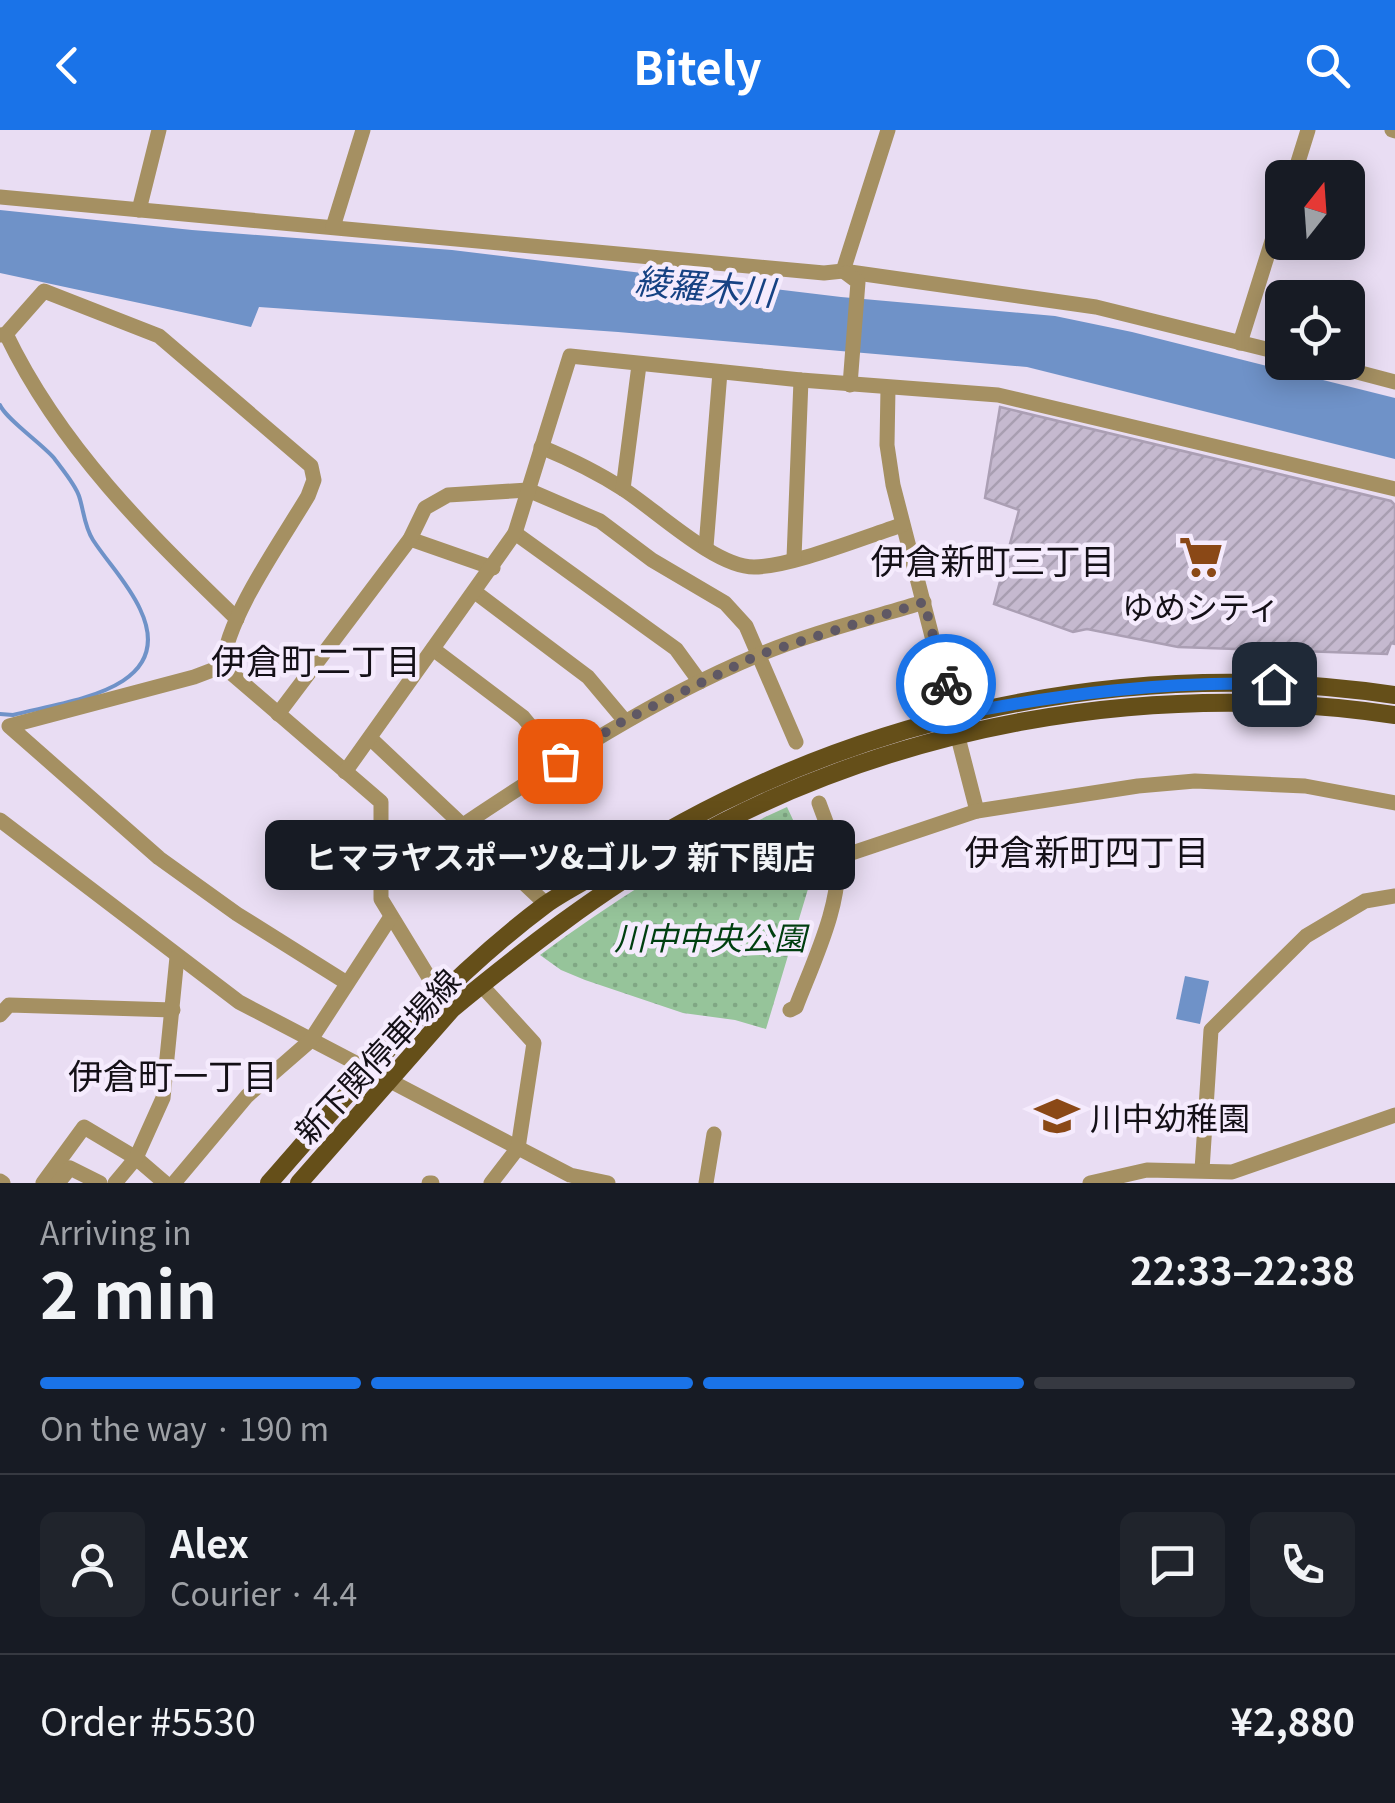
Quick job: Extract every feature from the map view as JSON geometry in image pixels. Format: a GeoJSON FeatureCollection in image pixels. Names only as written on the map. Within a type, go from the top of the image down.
{"type":"FeatureCollection","features":[{"type":"Feature","properties":{"kind":"main road","name":"新下関停車場線"},"geometry":{"type":"LineString","coordinates":[[269,1183],[439,994],[546,904],[668,829],[776,776],[882,735],[954,715],[1045,697],[1160,684],[1292,685],[1395,695]]}},
{"type":"Feature","properties":{"kind":"main road","name":"新下関停車場線"},"geometry":{"type":"LineString","coordinates":[[299,1183],[452,1008],[481,984],[595,898],[680,845],[816,781],[959,735],[1059,715],[1179,702],[1302,705],[1395,715]]}},
{"type":"Feature","properties":{"kind":"street"},"geometry":{"type":"LineString","coordinates":[[139,210],[159,130]]}},
{"type":"Feature","properties":{"kind":"street"},"geometry":{"type":"LineString","coordinates":[[334,226],[364,130]]}},
{"type":"Feature","properties":{"kind":"street"},"geometry":{"type":"LineString","coordinates":[[843,271],[888,130]]}},
{"type":"Feature","properties":{"kind":"street"},"geometry":{"type":"LineString","coordinates":[[1298,160],[1308,130]]}},
{"type":"Feature","properties":{"kind":"street"},"geometry":{"type":"LineString","coordinates":[[0,198],[824,273],[843,271],[1096,306],[1265,350]]}},
{"type":"Feature","properties":{"kind":"street"},"geometry":{"type":"LineString","coordinates":[[1240,343],[1266,260]]}},
{"type":"Feature","properties":{"kind":"street"},"geometry":{"type":"LineString","coordinates":[[843,271],[858,282],[850,384]]}},
{"type":"Feature","properties":{"kind":"street"},"geometry":{"type":"LineString","coordinates":[[223,666],[224,647],[237,619],[308,496],[314,480],[311,466],[159,336],[44,290],[3,334],[27,377],[89,466],[149,535],[237,619]]}},
{"type":"Feature","properties":{"kind":"street"},"geometry":{"type":"LineString","coordinates":[[345,772],[515,533],[570,356],[888,388],[998,395],[1395,489]]}},
{"type":"Feature","properties":{"kind":"street"},"geometry":{"type":"LineString","coordinates":[[624,489],[639,364]]}},
{"type":"Feature","properties":{"kind":"street"},"geometry":{"type":"LineString","coordinates":[[706,547],[720,372]]}},
{"type":"Feature","properties":{"kind":"street"},"geometry":{"type":"LineString","coordinates":[[1365,374],[1395,382]]}},
{"type":"Feature","properties":{"kind":"street"},"geometry":{"type":"LineString","coordinates":[[794,558],[801,380]]}},
{"type":"Feature","properties":{"kind":"street"},"geometry":{"type":"LineString","coordinates":[[888,388],[887,444],[902,525],[977,811]]}},
{"type":"Feature","properties":{"kind":"street"},"geometry":{"type":"LineString","coordinates":[[541,447],[578,462],[706,547],[750,567],[775,565],[902,525]]}},
{"type":"Feature","properties":{"kind":"street"},"geometry":{"type":"LineString","coordinates":[[278,714],[410,539],[425,508],[448,495],[528,490],[600,522],[652,560],[714,594],[746,626],[796,742]]}},
{"type":"Feature","properties":{"kind":"street"},"geometry":{"type":"LineString","coordinates":[[515,533],[676,649],[700,682]]}},
{"type":"Feature","properties":{"kind":"street"},"geometry":{"type":"LineString","coordinates":[[410,539],[493,568]]}},
{"type":"Feature","properties":{"kind":"street"},"geometry":{"type":"LineString","coordinates":[[475,592],[588,677],[625,720]]}},
{"type":"Feature","properties":{"kind":"street"},"geometry":{"type":"LineString","coordinates":[[464,824],[625,720],[700,682],[758,655],[924,602]]}},
{"type":"Feature","properties":{"kind":"street"},"geometry":{"type":"LineString","coordinates":[[433,649],[523,717],[560,761]]}},
{"type":"Feature","properties":{"kind":"street"},"geometry":{"type":"LineString","coordinates":[[223,666],[381,802],[380,900],[439,994]]}},
{"type":"Feature","properties":{"kind":"street"},"geometry":{"type":"LineString","coordinates":[[223,666],[10,726],[159,858],[237,914],[347,983]]}},
{"type":"Feature","properties":{"kind":"street"},"geometry":{"type":"LineString","coordinates":[[370,738],[546,904]]}},
{"type":"Feature","properties":{"kind":"street"},"geometry":{"type":"LineString","coordinates":[[838,858],[977,811],[1138,786],[1195,781],[1306,786],[1395,803]]}},
{"type":"Feature","properties":{"kind":"street"},"geometry":{"type":"LineString","coordinates":[[790,1010],[796,1007],[835,889],[838,858],[819,803]]}},
{"type":"Feature","properties":{"kind":"street"},"geometry":{"type":"LineString","coordinates":[[0,820],[238,1002],[570,1175],[608,1183]]}},
{"type":"Feature","properties":{"kind":"street"},"geometry":{"type":"LineString","coordinates":[[1202,1170],[1211,1030],[1306,936],[1365,901],[1395,896]]}},
{"type":"Feature","properties":{"kind":"street"},"geometry":{"type":"LineString","coordinates":[[174,1183],[247,1096],[310,1042],[390,918]]}},
{"type":"Feature","properties":{"kind":"street"},"geometry":{"type":"LineString","coordinates":[[115,1183],[136,1158],[163,1098],[177,957]]}},
{"type":"Feature","properties":{"kind":"street"},"geometry":{"type":"LineString","coordinates":[[481,984],[534,1043],[518,1148],[491,1183]]}},
{"type":"Feature","properties":{"kind":"street"},"geometry":{"type":"LineString","coordinates":[[0,1015],[9,1005],[173,1010]]}},
{"type":"Feature","properties":{"kind":"street"},"geometry":{"type":"LineString","coordinates":[[1090,1183],[1147,1170],[1232,1172],[1395,1114]]}},
{"type":"Feature","properties":{"kind":"street"},"geometry":{"type":"LineString","coordinates":[[43,1183],[84,1127],[136,1158],[165,1183]]}},
{"type":"Feature","properties":{"kind":"street"},"geometry":{"type":"LineString","coordinates":[[706,1183],[714,1134]]}},
{"type":"Feature","properties":{"kind":"street"},"geometry":{"type":"LineString","coordinates":[[58,1183],[70,1168],[100,1183]]}},
{"type":"Feature","properties":{"kind":"green space","name":"川中中央公園"},"geometry":{"type":"Polygon","coordinates":[[[787,807],[806,857],[808,889],[766,1029],[683,1013],[585,980],[540,955],[659,874],[787,807]]]}},
{"type":"Feature","properties":{"kind":"water","name":"綾羅木川"},"geometry":{"type":"Polygon","coordinates":[[[0,210],[452,250],[841,297],[1055,316],[1265,365],[1265,380],[1323,380],[1395,398],[1395,459],[1027,367],[618,332],[259,307],[251,327],[0,273],[0,210]]]}},
{"type":"Feature","properties":{"kind":"water"},"geometry":{"type":"Polygon","coordinates":[[[1185,976],[1209,981],[1200,1024],[1176,1019],[1185,976]]]}},
{"type":"Feature","properties":{"kind":"building","name":"ゆめシティ"},"geometry":{"type":"Polygon","coordinates":[[[1000,407],[1391,501],[1395,505],[1395,644],[1391,643],[1387,654],[1178,647],[1087,629],[1073,632],[994,604],[1019,510],[985,498],[1000,407]]]}},
{"type":"Feature","properties":{"kind":"waterway"},"geometry":{"type":"LineString","coordinates":[[0,405],[54,458],[71,482],[90,535],[135,600],[148,637],[144,658],[131,675],[111,688],[61,704],[13,715],[0,714]]}},
{"type":"Feature","properties":{"kind":"way so far"},"geometry":{"type":"LineString","coordinates":[[560,761],[625,720],[758,655],[924,602],[946,684]]}},
{"type":"Feature","properties":{"kind":"place","name":"ゆめシティ"},"geometry":{"type":"Point","coordinates":[1201,557]}},
{"type":"Feature","properties":{"kind":"place","name":"ヒマラヤスポーツ&ゴルフ 新下関店"},"geometry":{"type":"Point","coordinates":[560,761]}},
{"type":"Feature","properties":{"kind":"place","name":"川中幼稚園"},"geometry":{"type":"Point","coordinates":[1057,1116]}},
{"type":"Feature","properties":{"kind":"district","name":"伊倉新町三丁目"},"geometry":{"type":"Point","coordinates":[993,558]}},
{"type":"Feature","properties":{"kind":"district","name":"伊倉町二丁目"},"geometry":{"type":"Point","coordinates":[316,658]}},
{"type":"Feature","properties":{"kind":"district","name":"伊倉新町四丁目"},"geometry":{"type":"Point","coordinates":[1087,849]}},
{"type":"Feature","properties":{"kind":"district","name":"伊倉町一丁目"},"geometry":{"type":"Point","coordinates":[173,1073]}},
{"type":"Feature","properties":{"kind":"route"},"geometry":{"type":"LineString","coordinates":[[946,684],[954,715],[1106,689],[1216,682],[1274,684]]}}]}
